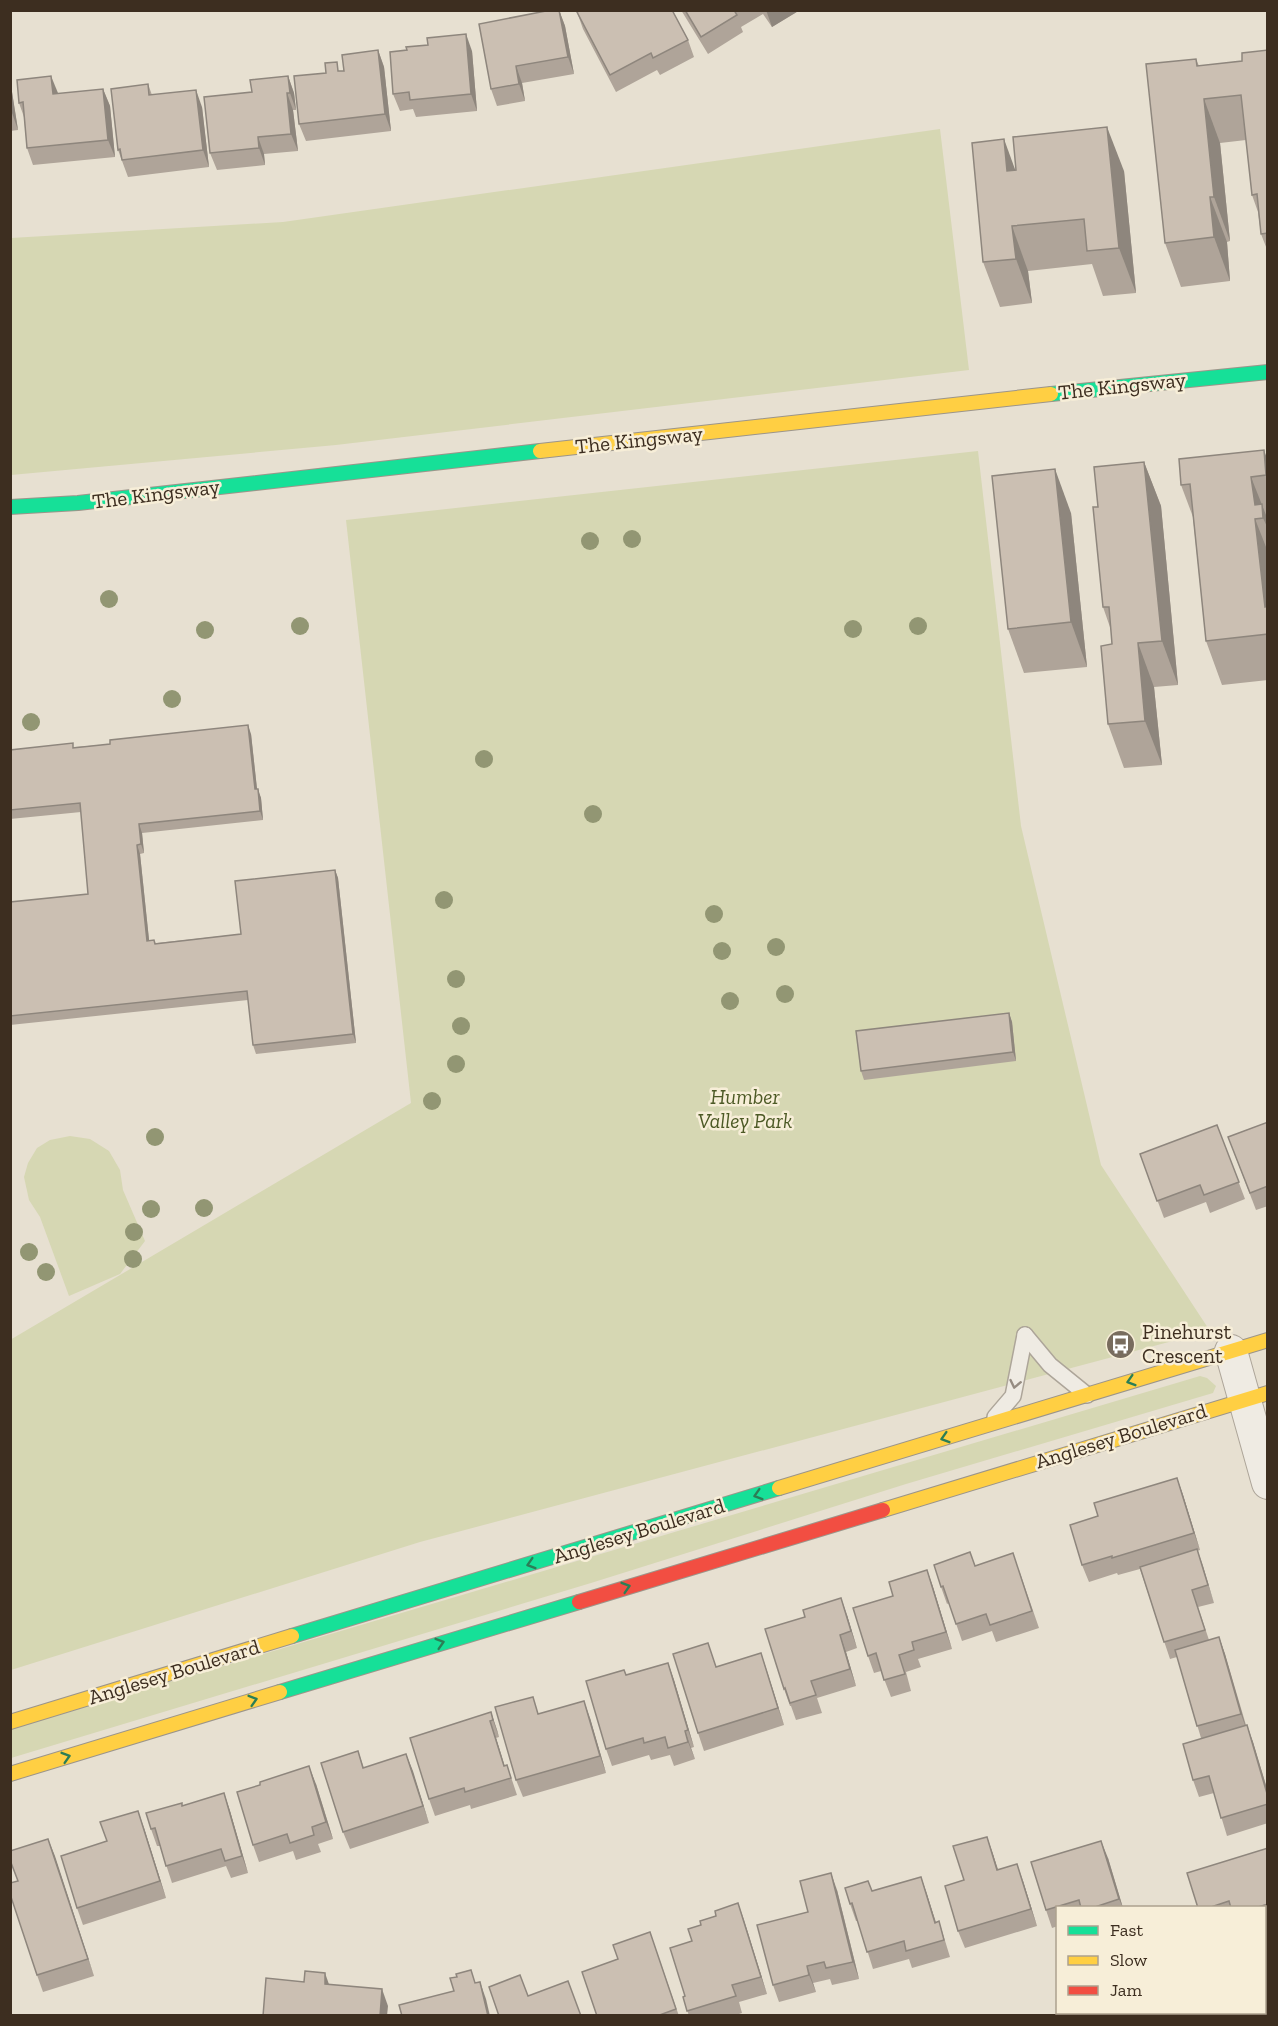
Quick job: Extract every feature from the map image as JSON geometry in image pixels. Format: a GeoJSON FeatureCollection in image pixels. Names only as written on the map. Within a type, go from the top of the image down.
{"type":"FeatureCollection","features":[{"type":"Feature","properties":{"kind":"street","name":"The Kingsway"},"geometry":{"type":"LineString","coordinates":[[10,507],[78,503],[1053,393],[1268,372]]}},
{"type":"Feature","properties":{"kind":"street","name":"Anglesey Boulevard"},"geometry":{"type":"LineString","coordinates":[[10,1722],[1268,1340]]}},
{"type":"Feature","properties":{"kind":"street"},"geometry":{"type":"LineString","coordinates":[[1231,1352],[1256,1396],[1268,1483]]}},
{"type":"Feature","properties":{"kind":"street","name":"Anglesey Boulevard"},"geometry":{"type":"LineString","coordinates":[[10,1774],[1256,1396]]}},
{"type":"Feature","properties":{"kind":"lane"},"geometry":{"type":"LineString","coordinates":[[987,1425],[1013,1396],[1025,1335],[1050,1365],[1087,1395]]}},
{"type":"Feature","properties":{"kind":"green space"},"geometry":{"type":"Polygon","coordinates":[[[940,129],[969,370],[336,445],[11,475],[11,238],[283,222],[940,129]]]}},
{"type":"Feature","properties":{"kind":"green space","name":"Humber Valley Park"},"geometry":{"type":"Polygon","coordinates":[[[978,451],[1021,826],[1101,1165],[1210,1331],[420,1542],[11,1670],[10,1340],[411,1103],[346,520],[978,451]]]}},
{"type":"Feature","properties":{"kind":"green space"},"geometry":{"type":"Polygon","coordinates":[[[70,1136],[90,1139],[109,1151],[120,1170],[123,1190],[145,1241],[120,1274],[69,1296],[40,1217],[29,1200],[24,1177],[28,1163],[37,1148],[50,1140],[70,1136]]]}},
{"type":"Feature","properties":{"kind":"green space"},"geometry":{"type":"Polygon","coordinates":[[[1200,1376],[1207,1378],[1216,1386],[1213,1393],[906,1484],[591,1583],[11,1758],[11,1729],[1200,1376]]]}},
{"type":"Feature","properties":{"kind":"building"},"geometry":{"type":"Polygon","coordinates":[[[559,10],[568,57],[516,66],[519,84],[491,89],[479,24],[559,10]]]}},
{"type":"Feature","properties":{"kind":"building"},"geometry":{"type":"Polygon","coordinates":[[[581,10],[672,10],[688,40],[653,58],[651,53],[610,75],[577,12],[581,10]]]}},
{"type":"Feature","properties":{"kind":"building"},"geometry":{"type":"Polygon","coordinates":[[[685,10],[734,10],[737,15],[701,37],[685,10]]]}},
{"type":"Feature","properties":{"kind":"building"},"geometry":{"type":"Polygon","coordinates":[[[466,34],[471,94],[410,100],[409,92],[393,94],[390,52],[407,50],[406,47],[428,45],[427,38],[466,34]]]}},
{"type":"Feature","properties":{"kind":"building"},"geometry":{"type":"Polygon","coordinates":[[[378,50],[385,114],[299,124],[294,76],[326,73],[325,63],[337,62],[338,71],[344,71],[342,55],[378,50]]]}},
{"type":"Feature","properties":{"kind":"building"},"geometry":{"type":"Polygon","coordinates":[[[1268,50],[1268,233],[1261,234],[1257,194],[1252,195],[1241,95],[1204,99],[1214,197],[1210,197],[1214,237],[1165,243],[1146,64],[1196,59],[1197,66],[1242,61],[1242,53],[1268,50]]]}},
{"type":"Feature","properties":{"kind":"building"},"geometry":{"type":"Polygon","coordinates":[[[51,76],[53,94],[103,89],[108,140],[27,148],[23,102],[19,103],[17,80],[51,76]]]}},
{"type":"Feature","properties":{"kind":"building"},"geometry":{"type":"Polygon","coordinates":[[[288,76],[290,93],[287,93],[291,134],[258,137],[259,148],[210,153],[204,97],[252,92],[250,80],[288,76]]]}},
{"type":"Feature","properties":{"kind":"building"},"geometry":{"type":"Polygon","coordinates":[[[148,84],[149,95],[196,90],[203,150],[122,160],[120,149],[118,150],[111,89],[148,84]]]}},
{"type":"Feature","properties":{"kind":"building"},"geometry":{"type":"Polygon","coordinates":[[[1107,127],[1119,248],[1087,251],[1084,219],[1012,226],[1016,259],[983,262],[972,143],[1004,139],[1007,171],[1016,170],[1013,137],[1107,127]]]}},
{"type":"Feature","properties":{"kind":"building"},"geometry":{"type":"Polygon","coordinates":[[[1264,450],[1266,475],[1251,477],[1255,505],[1262,504],[1263,518],[1255,519],[1265,607],[1268,606],[1268,634],[1206,641],[1190,484],[1181,485],[1179,459],[1264,450]]]}},
{"type":"Feature","properties":{"kind":"building"},"geometry":{"type":"Polygon","coordinates":[[[1144,462],[1162,641],[1138,643],[1145,721],[1108,724],[1101,646],[1112,644],[1109,607],[1103,607],[1093,507],[1098,507],[1094,467],[1144,462]]]}},
{"type":"Feature","properties":{"kind":"building"},"geometry":{"type":"Polygon","coordinates":[[[1055,469],[1071,622],[1008,629],[992,476],[1055,469]]]}},
{"type":"Feature","properties":{"kind":"building"},"geometry":{"type":"Polygon","coordinates":[[[248,725],[255,789],[258,789],[260,811],[139,824],[141,844],[137,845],[147,941],[154,940],[155,944],[241,934],[235,881],[335,870],[353,1034],[253,1045],[247,991],[10,1016],[10,902],[88,894],[80,803],[10,810],[10,750],[73,743],[73,748],[110,744],[110,740],[248,725]]]}},
{"type":"Feature","properties":{"kind":"building"},"geometry":{"type":"Polygon","coordinates":[[[1009,1013],[1013,1052],[861,1071],[856,1031],[1009,1013]]]}},
{"type":"Feature","properties":{"kind":"building"},"geometry":{"type":"Polygon","coordinates":[[[1268,1122],[1268,1186],[1250,1193],[1228,1137],[1268,1122]]]}},
{"type":"Feature","properties":{"kind":"building"},"geometry":{"type":"Polygon","coordinates":[[[1217,1125],[1239,1182],[1204,1195],[1200,1185],[1157,1201],[1140,1154],[1217,1125]]]}},
{"type":"Feature","properties":{"kind":"building"},"geometry":{"type":"Polygon","coordinates":[[[1177,1478],[1194,1533],[1082,1565],[1070,1525],[1098,1516],[1094,1503],[1177,1478]]]}},
{"type":"Feature","properties":{"kind":"building"},"geometry":{"type":"Polygon","coordinates":[[[1197,1549],[1208,1585],[1192,1590],[1205,1630],[1164,1642],[1140,1567],[1197,1549]]]}},
{"type":"Feature","properties":{"kind":"building"},"geometry":{"type":"Polygon","coordinates":[[[970,1552],[975,1566],[1013,1553],[1032,1611],[990,1625],[986,1614],[956,1624],[934,1565],[970,1552]]]}},
{"type":"Feature","properties":{"kind":"building"},"geometry":{"type":"Polygon","coordinates":[[[927,1570],[946,1632],[912,1642],[914,1650],[899,1655],[905,1674],[884,1680],[876,1653],[868,1656],[853,1608],[893,1596],[889,1582],[927,1570]]]}},
{"type":"Feature","properties":{"kind":"building"},"geometry":{"type":"Polygon","coordinates":[[[841,1598],[851,1631],[840,1635],[850,1669],[811,1681],[816,1695],[790,1703],[765,1629],[805,1617],[803,1610],[841,1598]]]}},
{"type":"Feature","properties":{"kind":"building"},"geometry":{"type":"Polygon","coordinates":[[[1219,1637],[1241,1714],[1197,1726],[1175,1650],[1219,1637]]]}},
{"type":"Feature","properties":{"kind":"building"},"geometry":{"type":"Polygon","coordinates":[[[708,1643],[716,1667],[761,1653],[778,1708],[698,1733],[673,1654],[708,1643]]]}},
{"type":"Feature","properties":{"kind":"building"},"geometry":{"type":"Polygon","coordinates":[[[668,1663],[688,1730],[685,1731],[688,1742],[668,1748],[665,1737],[644,1743],[643,1738],[606,1749],[586,1681],[624,1670],[626,1675],[668,1663]]]}},
{"type":"Feature","properties":{"kind":"building"},"geometry":{"type":"Polygon","coordinates":[[[533,1697],[538,1714],[584,1701],[600,1756],[516,1780],[495,1707],[533,1697]]]}},
{"type":"Feature","properties":{"kind":"building"},"geometry":{"type":"Polygon","coordinates":[[[491,1712],[493,1720],[490,1721],[504,1766],[507,1765],[511,1778],[465,1792],[464,1788],[429,1799],[410,1738],[491,1712]]]}},
{"type":"Feature","properties":{"kind":"building"},"geometry":{"type":"Polygon","coordinates":[[[1247,1725],[1268,1804],[1221,1818],[1209,1776],[1193,1780],[1183,1744],[1247,1725]]]}},
{"type":"Feature","properties":{"kind":"building"},"geometry":{"type":"Polygon","coordinates":[[[358,1751],[363,1768],[406,1754],[423,1806],[343,1832],[321,1763],[358,1751]]]}},
{"type":"Feature","properties":{"kind":"building"},"geometry":{"type":"Polygon","coordinates":[[[309,1766],[326,1822],[312,1827],[314,1835],[290,1843],[287,1834],[253,1845],[237,1792],[309,1766]]]}},
{"type":"Feature","properties":{"kind":"building"},"geometry":{"type":"Polygon","coordinates":[[[224,1793],[242,1856],[225,1861],[221,1849],[166,1866],[155,1828],[151,1829],[146,1813],[182,1803],[182,1806],[224,1793]]]}},
{"type":"Feature","properties":{"kind":"building"},"geometry":{"type":"Polygon","coordinates":[[[138,1811],[160,1881],[77,1908],[61,1856],[107,1841],[100,1822],[138,1811]]]}},
{"type":"Feature","properties":{"kind":"building"},"geometry":{"type":"Polygon","coordinates":[[[987,1837],[997,1870],[1017,1864],[1031,1909],[958,1931],[945,1886],[964,1880],[953,1846],[987,1837]]]}},
{"type":"Feature","properties":{"kind":"building"},"geometry":{"type":"Polygon","coordinates":[[[48,1839],[88,1959],[37,1975],[10,1894],[10,1883],[18,1881],[10,1860],[10,1851],[48,1839]]]}},
{"type":"Feature","properties":{"kind":"building"},"geometry":{"type":"Polygon","coordinates":[[[1101,1841],[1119,1899],[1098,1906],[1080,1906],[1079,1900],[1046,1910],[1031,1862],[1101,1841]]]}},
{"type":"Feature","properties":{"kind":"building"},"geometry":{"type":"Polygon","coordinates":[[[1268,1848],[1268,1904],[1230,1906],[1229,1901],[1214,1906],[1197,1906],[1187,1873],[1268,1848]]]}},
{"type":"Feature","properties":{"kind":"building"},"geometry":{"type":"Polygon","coordinates":[[[831,1873],[853,1962],[826,1968],[824,1962],[807,1966],[809,1975],[773,1985],[757,1925],[808,1912],[800,1881],[831,1873]]]}},
{"type":"Feature","properties":{"kind":"building"},"geometry":{"type":"Polygon","coordinates":[[[921,1877],[935,1923],[939,1921],[944,1940],[906,1951],[904,1941],[867,1952],[845,1888],[868,1881],[872,1891],[921,1877]]]}},
{"type":"Feature","properties":{"kind":"building"},"geometry":{"type":"Polygon","coordinates":[[[738,1903],[761,1977],[732,1985],[736,1996],[687,2011],[683,1997],[685,1996],[670,1948],[692,1941],[688,1929],[701,1925],[700,1921],[716,1916],[715,1911],[738,1903]]]}},
{"type":"Feature","properties":{"kind":"building"},"geometry":{"type":"Polygon","coordinates":[[[650,1932],[676,2009],[657,2016],[597,2016],[582,1972],[618,1959],[613,1945],[650,1932]]]}},
{"type":"Feature","properties":{"kind":"building"},"geometry":{"type":"Polygon","coordinates":[[[471,1970],[475,1983],[480,1982],[488,2016],[402,2016],[399,2005],[454,1991],[450,1978],[471,1970]]]}},
{"type":"Feature","properties":{"kind":"building"},"geometry":{"type":"Polygon","coordinates":[[[305,1971],[325,1973],[325,1984],[382,1989],[380,2016],[263,2016],[266,1978],[304,1982],[305,1971]]]}},
{"type":"Feature","properties":{"kind":"building"},"geometry":{"type":"Polygon","coordinates":[[[520,1975],[528,1996],[568,1981],[581,2016],[499,2016],[489,1987],[520,1975]]]}},
{"type":"Feature","properties":{"kind":"traffic: fast"},"geometry":{"type":"LineString","coordinates":[[1051,394],[1268,372]]}},
{"type":"Feature","properties":{"kind":"traffic: fast"},"geometry":{"type":"LineString","coordinates":[[10,507],[78,503],[540,451]]}},
{"type":"Feature","properties":{"kind":"traffic: fast"},"geometry":{"type":"LineString","coordinates":[[292,1636],[779,1488]]}},
{"type":"Feature","properties":{"kind":"traffic: fast"},"geometry":{"type":"LineString","coordinates":[[280,1692],[579,1602]]}},
{"type":"Feature","properties":{"kind":"traffic: slow"},"geometry":{"type":"LineString","coordinates":[[540,451],[1051,394]]}},
{"type":"Feature","properties":{"kind":"traffic: slow"},"geometry":{"type":"LineString","coordinates":[[779,1488],[1268,1340]]}},
{"type":"Feature","properties":{"kind":"traffic: slow"},"geometry":{"type":"LineString","coordinates":[[883,1510],[1268,1393]]}},
{"type":"Feature","properties":{"kind":"traffic: slow"},"geometry":{"type":"LineString","coordinates":[[10,1722],[292,1636]]}},
{"type":"Feature","properties":{"kind":"traffic: slow"},"geometry":{"type":"LineString","coordinates":[[10,1774],[280,1692]]}},
{"type":"Feature","properties":{"kind":"traffic: jam"},"geometry":{"type":"LineString","coordinates":[[579,1602],[883,1510]]}},
{"type":"Feature","properties":{"kind":"place","name":"Pinehurst Crescent"},"geometry":{"type":"Point","coordinates":[1121,1344]}}]}
